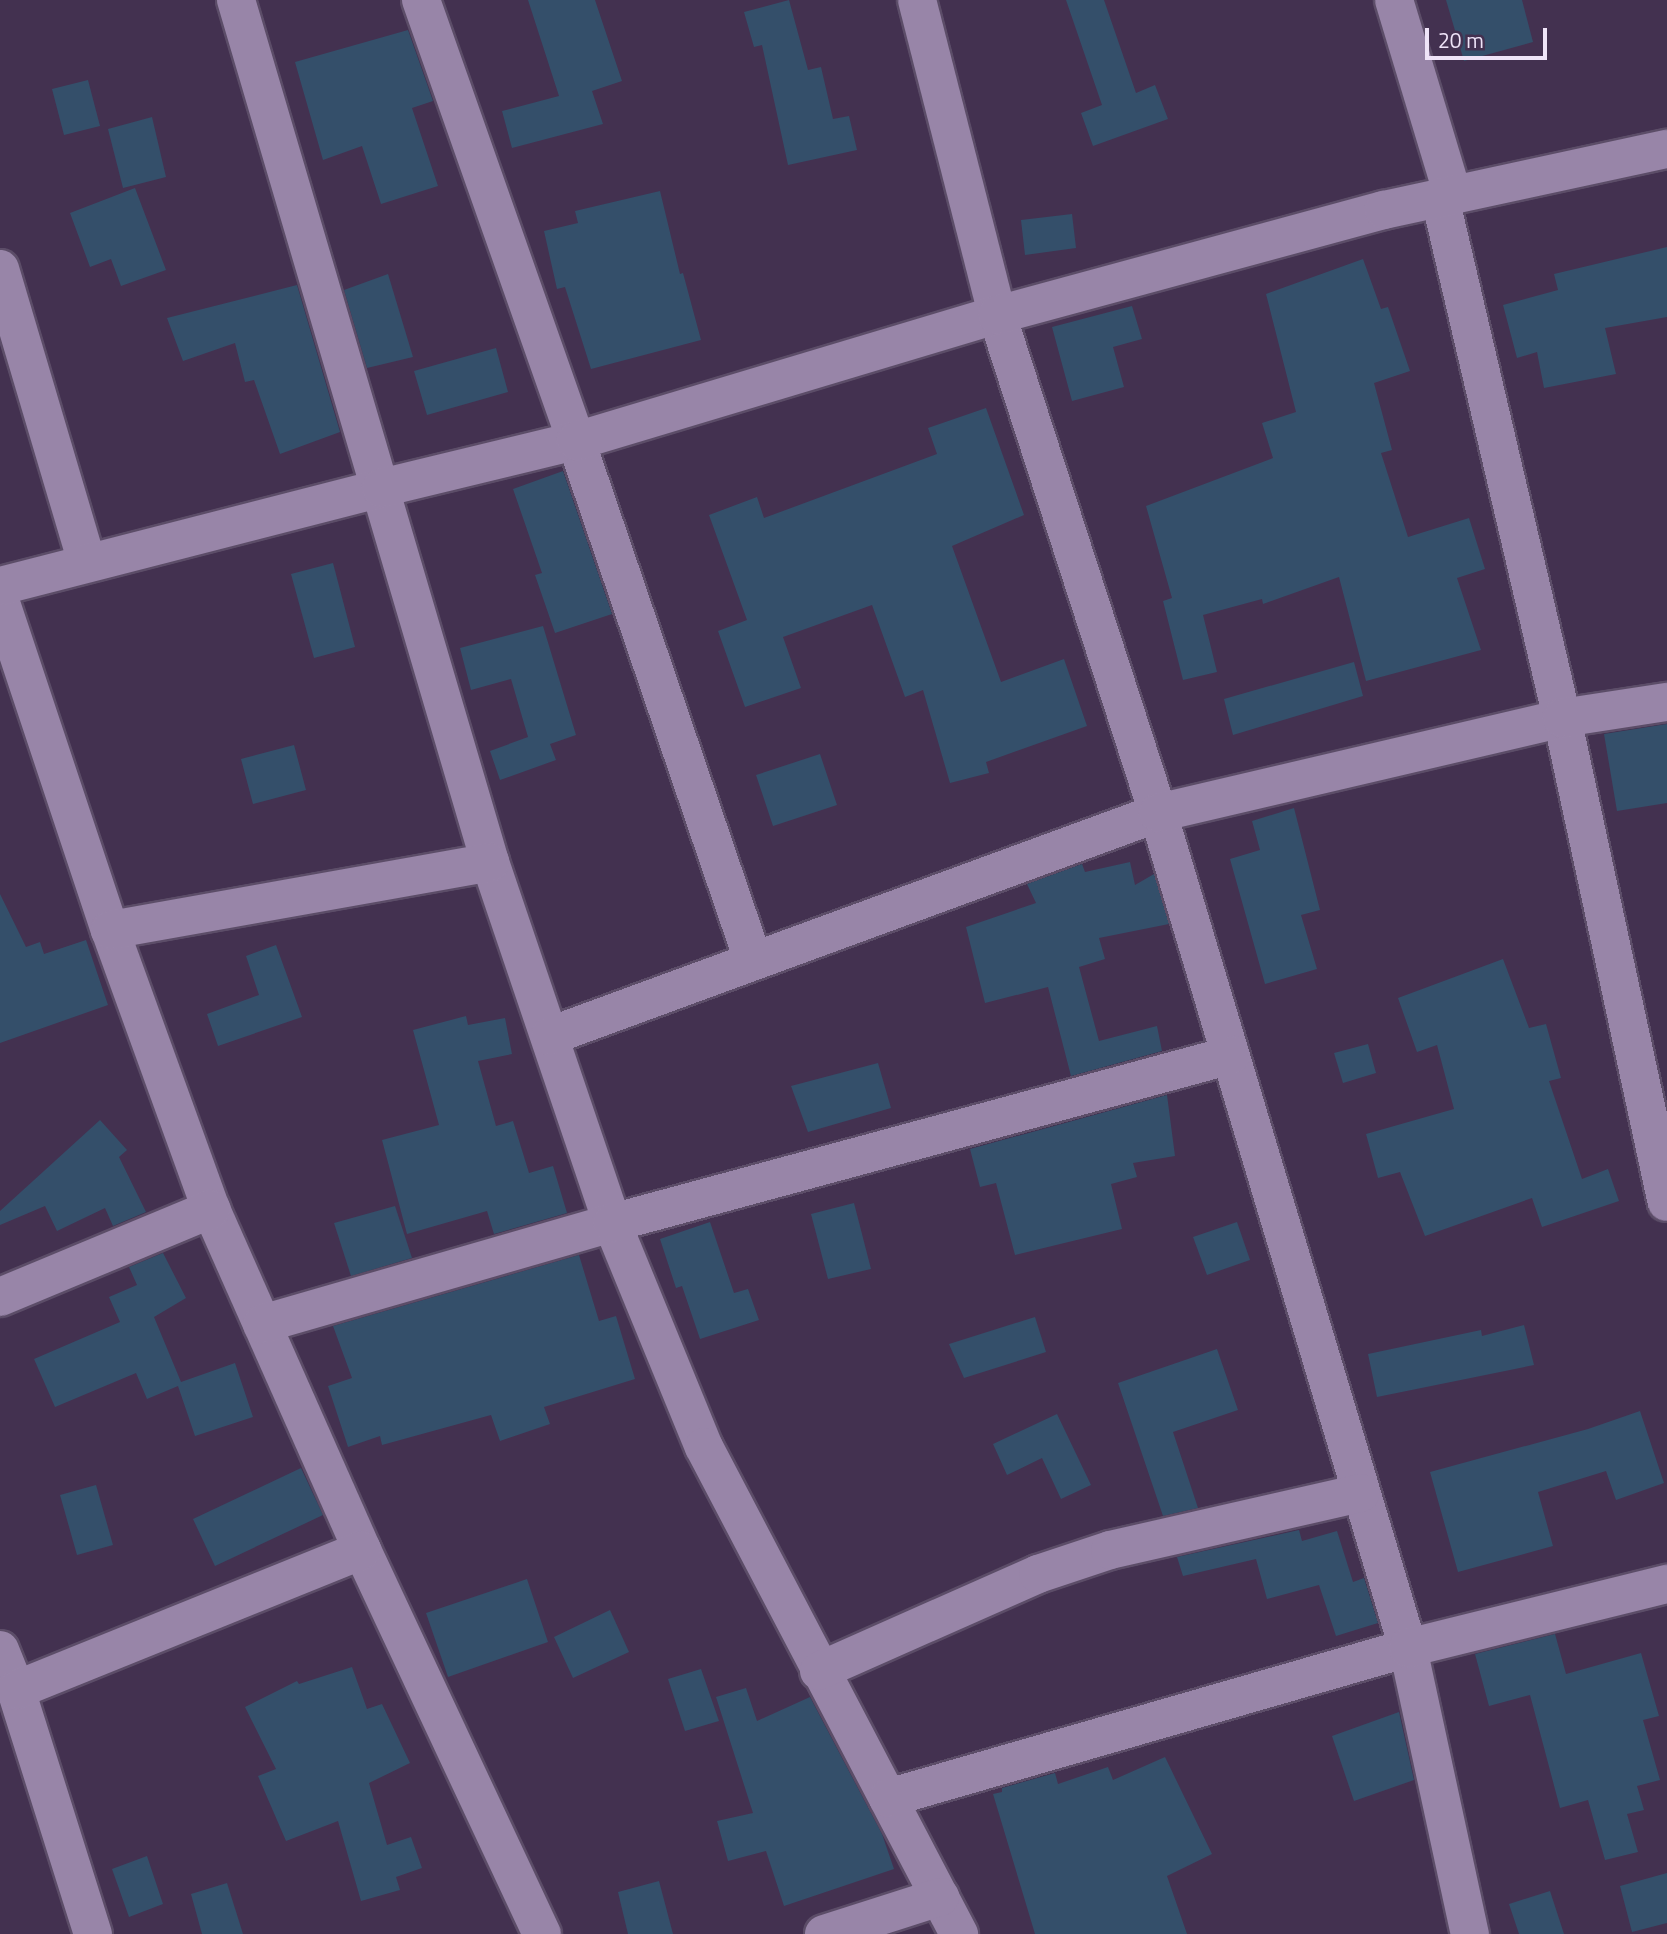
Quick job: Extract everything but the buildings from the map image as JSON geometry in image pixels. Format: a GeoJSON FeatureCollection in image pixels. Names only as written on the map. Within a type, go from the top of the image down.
{"type":"FeatureCollection","features":[{"type":"Feature","properties":{"kind":"street"},"geometry":{"type":"LineString","coordinates":[[236,0],[491,862],[612,1223],[704,1447],[959,1934]]}},
{"type":"Feature","properties":{"kind":"street"},"geometry":{"type":"LineString","coordinates":[[421,0],[576,441],[753,960]]}},
{"type":"Feature","properties":{"kind":"street"},"geometry":{"type":"LineString","coordinates":[[917,0],[997,315],[1158,813],[1408,1648],[1470,1934]]}},
{"type":"Feature","properties":{"kind":"street"},"geometry":{"type":"LineString","coordinates":[[1394,0],[1446,197],[1667,1202]]}},
{"type":"Feature","properties":{"kind":"street"},"geometry":{"type":"LineString","coordinates":[[0,586],[576,441],[997,315],[1384,210],[1667,149]]}},
{"type":"Feature","properties":{"kind":"street"},"geometry":{"type":"LineString","coordinates":[[0,269],[87,562]]}},
{"type":"Feature","properties":{"kind":"street"},"geometry":{"type":"LineString","coordinates":[[0,600],[110,930],[211,1209],[362,1550],[542,1934]]}},
{"type":"Feature","properties":{"kind":"street"},"geometry":{"type":"LineString","coordinates":[[550,1036],[1158,813],[1562,718],[1667,702]]}},
{"type":"Feature","properties":{"kind":"street"},"geometry":{"type":"LineString","coordinates":[[110,930],[491,862]]}},
{"type":"Feature","properties":{"kind":"street"},"geometry":{"type":"LineString","coordinates":[[262,1324],[612,1223],[1231,1055]]}},
{"type":"Feature","properties":{"kind":"street"},"geometry":{"type":"LineString","coordinates":[[0,1297],[211,1209]]}},
{"type":"Feature","properties":{"kind":"street"},"geometry":{"type":"LineString","coordinates":[[819,1671],[1038,1573],[1110,1550],[1361,1493]]}},
{"type":"Feature","properties":{"kind":"street"},"geometry":{"type":"LineString","coordinates":[[16,1690],[362,1550]]}},
{"type":"Feature","properties":{"kind":"street"},"geometry":{"type":"LineString","coordinates":[[888,1798],[1408,1648],[1667,1584]]}},
{"type":"Feature","properties":{"kind":"street"},"geometry":{"type":"LineString","coordinates":[[0,1650],[16,1690],[93,1934]]}},
{"type":"Feature","properties":{"kind":"street"},"geometry":{"type":"LineString","coordinates":[[824,1934],[940,1897]]}}]}
